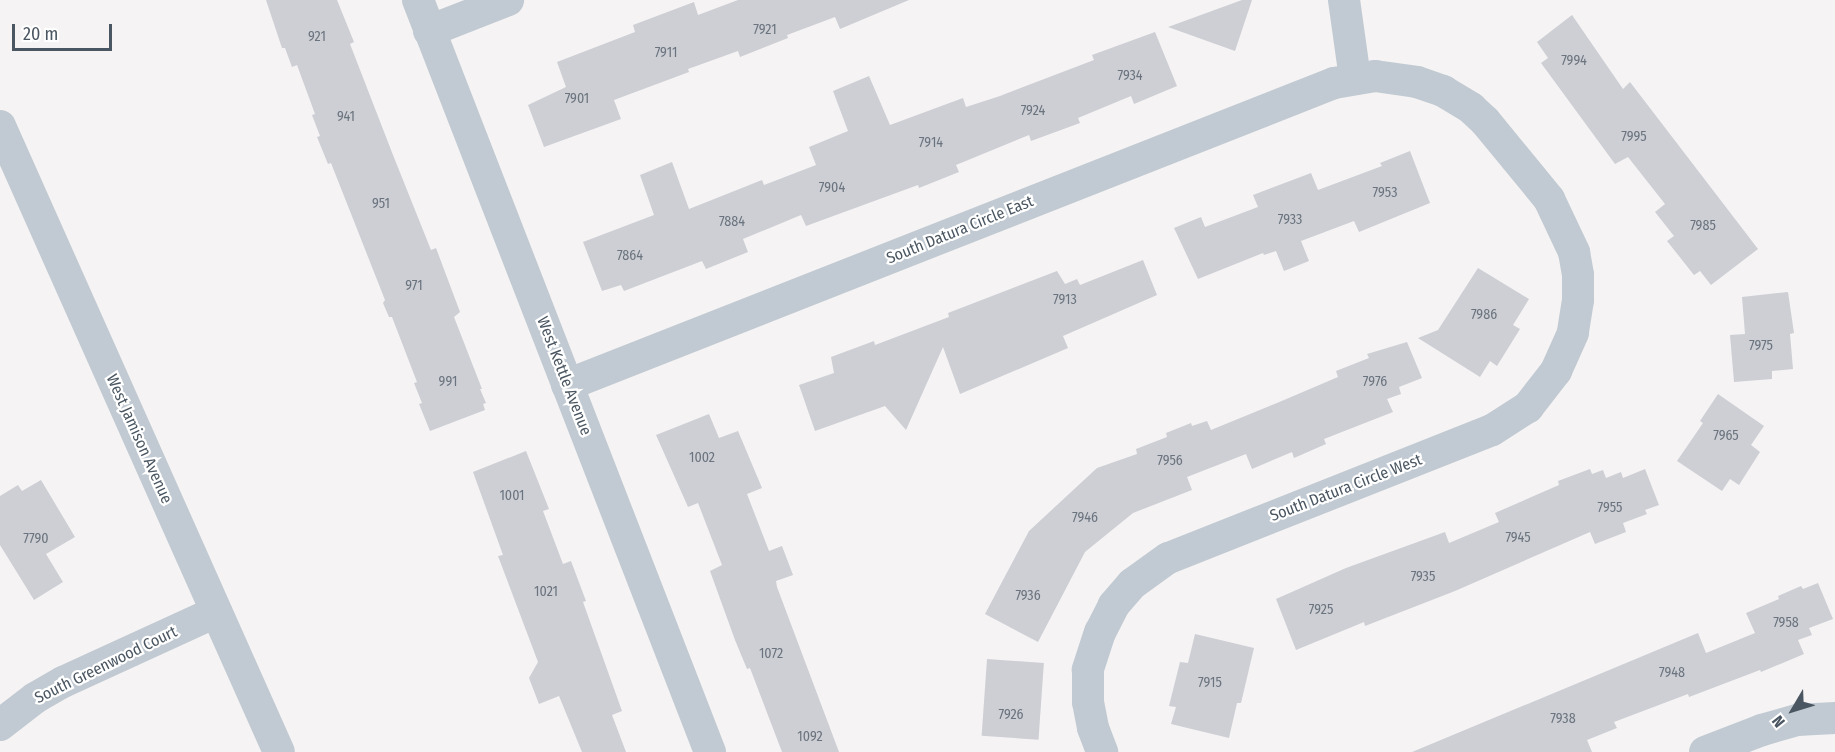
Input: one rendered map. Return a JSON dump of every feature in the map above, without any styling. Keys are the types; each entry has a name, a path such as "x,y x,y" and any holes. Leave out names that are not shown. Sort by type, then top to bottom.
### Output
{"street":[{"name":"West Kettle Avenue","path":"418,0 710,752"},
{"path":"429,30 508,0"},
{"path":"1344,0 1355,78"},
{"name":"South Datura Circle East","path":"567,385 1334,83 1355,78 1375,76 1417,82 1443,91 1471,108 1485,121 1553,208"},
{"name":"West Jamison Avenue","path":"0,126 279,752"},
{"name":"South Datura Circle West","path":"1102,752 1090,711 1088,669 1100,632 1114,605 1132,584 1168,558 1492,430 1528,407 1543,391 1556,371 1573,333 1578,300 1578,275 1574,252 1553,208"},
{"name":"South Greenwood Court","path":"0,725 35,698 63,682 216,612"},
{"path":"1705,752 1762,730 1797,720 1835,718"}],"building":[{"path":"266,0 337,0 354,42 350,44 393,155 431,250 436,248 460,312 454,317 482,389 480,389 486,403 483,404 485,410 430,431 419,404 422,403 414,383 417,382 392,317 389,317 383,303 385,300 331,163 328,164 317,137 320,136 312,115 315,114 297,65 292,67 285,48 282,48"},
{"path":"738,0 909,0 840,29 835,17 787,35 788,38 740,57 738,51 688,69 689,72 614,100 621,119 544,147 528,105 566,87 557,62 635,32 633,25 694,2 698,15"},
{"path":"1242,0 1252,0 1235,51 1168,27"},
{"path":"1572,15 1623,89 1630,82 1758,249 1711,285 1700,271 1694,275 1667,241 1674,236 1655,212 1665,204 1628,157 1615,164 1541,63 1548,58 1537,42"},
{"path":"1155,32 1177,86 1134,104 1131,96 1078,118 1080,123 1031,141 1029,135 956,165 959,172 919,188 918,185 806,226 801,215 743,239 748,252 706,269 702,261 624,291 621,285 602,291 583,242 654,215 640,175 672,162 689,209 762,180 764,185 816,165 809,147 848,131 833,91 869,76 890,125 963,98 966,107 1000,96 1094,60 1092,55"},
{"path":"1410,151 1430,203 1359,232 1354,221 1301,241 1309,261 1284,271 1276,251 1264,255 1263,253 1198,279 1174,228 1201,217 1205,227 1258,207 1253,195 1311,173 1318,190 1382,166 1380,163"},
{"path":"1143,260 1157,295 1063,336 1068,348 960,394 943,347 906,430 885,406 815,431 799,385 834,373 831,357 874,341 875,345 949,317 948,313 1057,271 1065,284 1077,279 1080,285"},
{"path":"1478,268 1529,299 1513,325 1520,329 1497,366 1490,361 1480,377 1418,338 1438,330"},
{"path":"1788,292 1794,333 1790,334 1793,369 1772,371 1772,379 1734,382 1730,335 1745,334 1742,297"},
{"path":"1407,342 1422,378 1399,387 1401,394 1387,399 1393,412 1324,439 1326,444 1294,458 1292,452 1252,469 1246,454 1187,477 1192,490 1133,513 1085,552 1038,642 985,614 1029,531 1097,468 1137,454 1136,449 1167,437 1166,433 1191,423 1192,426 1207,421 1211,430 1338,377 1336,371 1369,358 1367,354"},
{"path":"1718,394 1764,426 1751,445 1760,452 1739,485 1730,479 1722,491 1677,461 1703,423 1700,421"},
{"path":"709,414 719,438 738,431 762,488 747,494 769,551 782,546 793,575 776,581 777,587 839,752 782,752 750,668 747,669 735,640 710,571 722,565 698,503 688,507 656,435"},
{"path":"526,451 549,509 543,511 563,564 571,561 586,601 583,602 622,711 612,715 626,752 582,752 559,696 539,704 529,678 538,662 498,556 503,555 473,472"},
{"path":"1590,469 1592,474 1603,470 1606,478 1621,472 1623,478 1645,469 1659,505 1645,510 1647,514 1623,523 1626,532 1595,544 1590,532 1455,591 1365,626 1364,622 1296,650 1276,599 1346,568 1445,532 1449,543 1499,522 1495,513 1559,485 1558,481"},
{"path":"41,480 75,537 46,554 63,582 34,600 0,545 0,496 18,485 22,491"},
{"path":"1818,583 1833,619 1809,628 1812,635 1798,640 1804,654 1761,672 1760,670 1689,697 1688,694 1614,722 1617,728 1587,740 1592,752 1412,752 1698,633 1706,653 1755,633 1746,613 1779,599 1778,596 1801,586 1803,589"},
{"path":"1195,634 1254,648 1241,703 1237,703 1229,738 1171,724 1176,707 1169,706 1180,662 1188,663"},
{"path":"987,659 1044,663 1038,740 982,736"}]}
